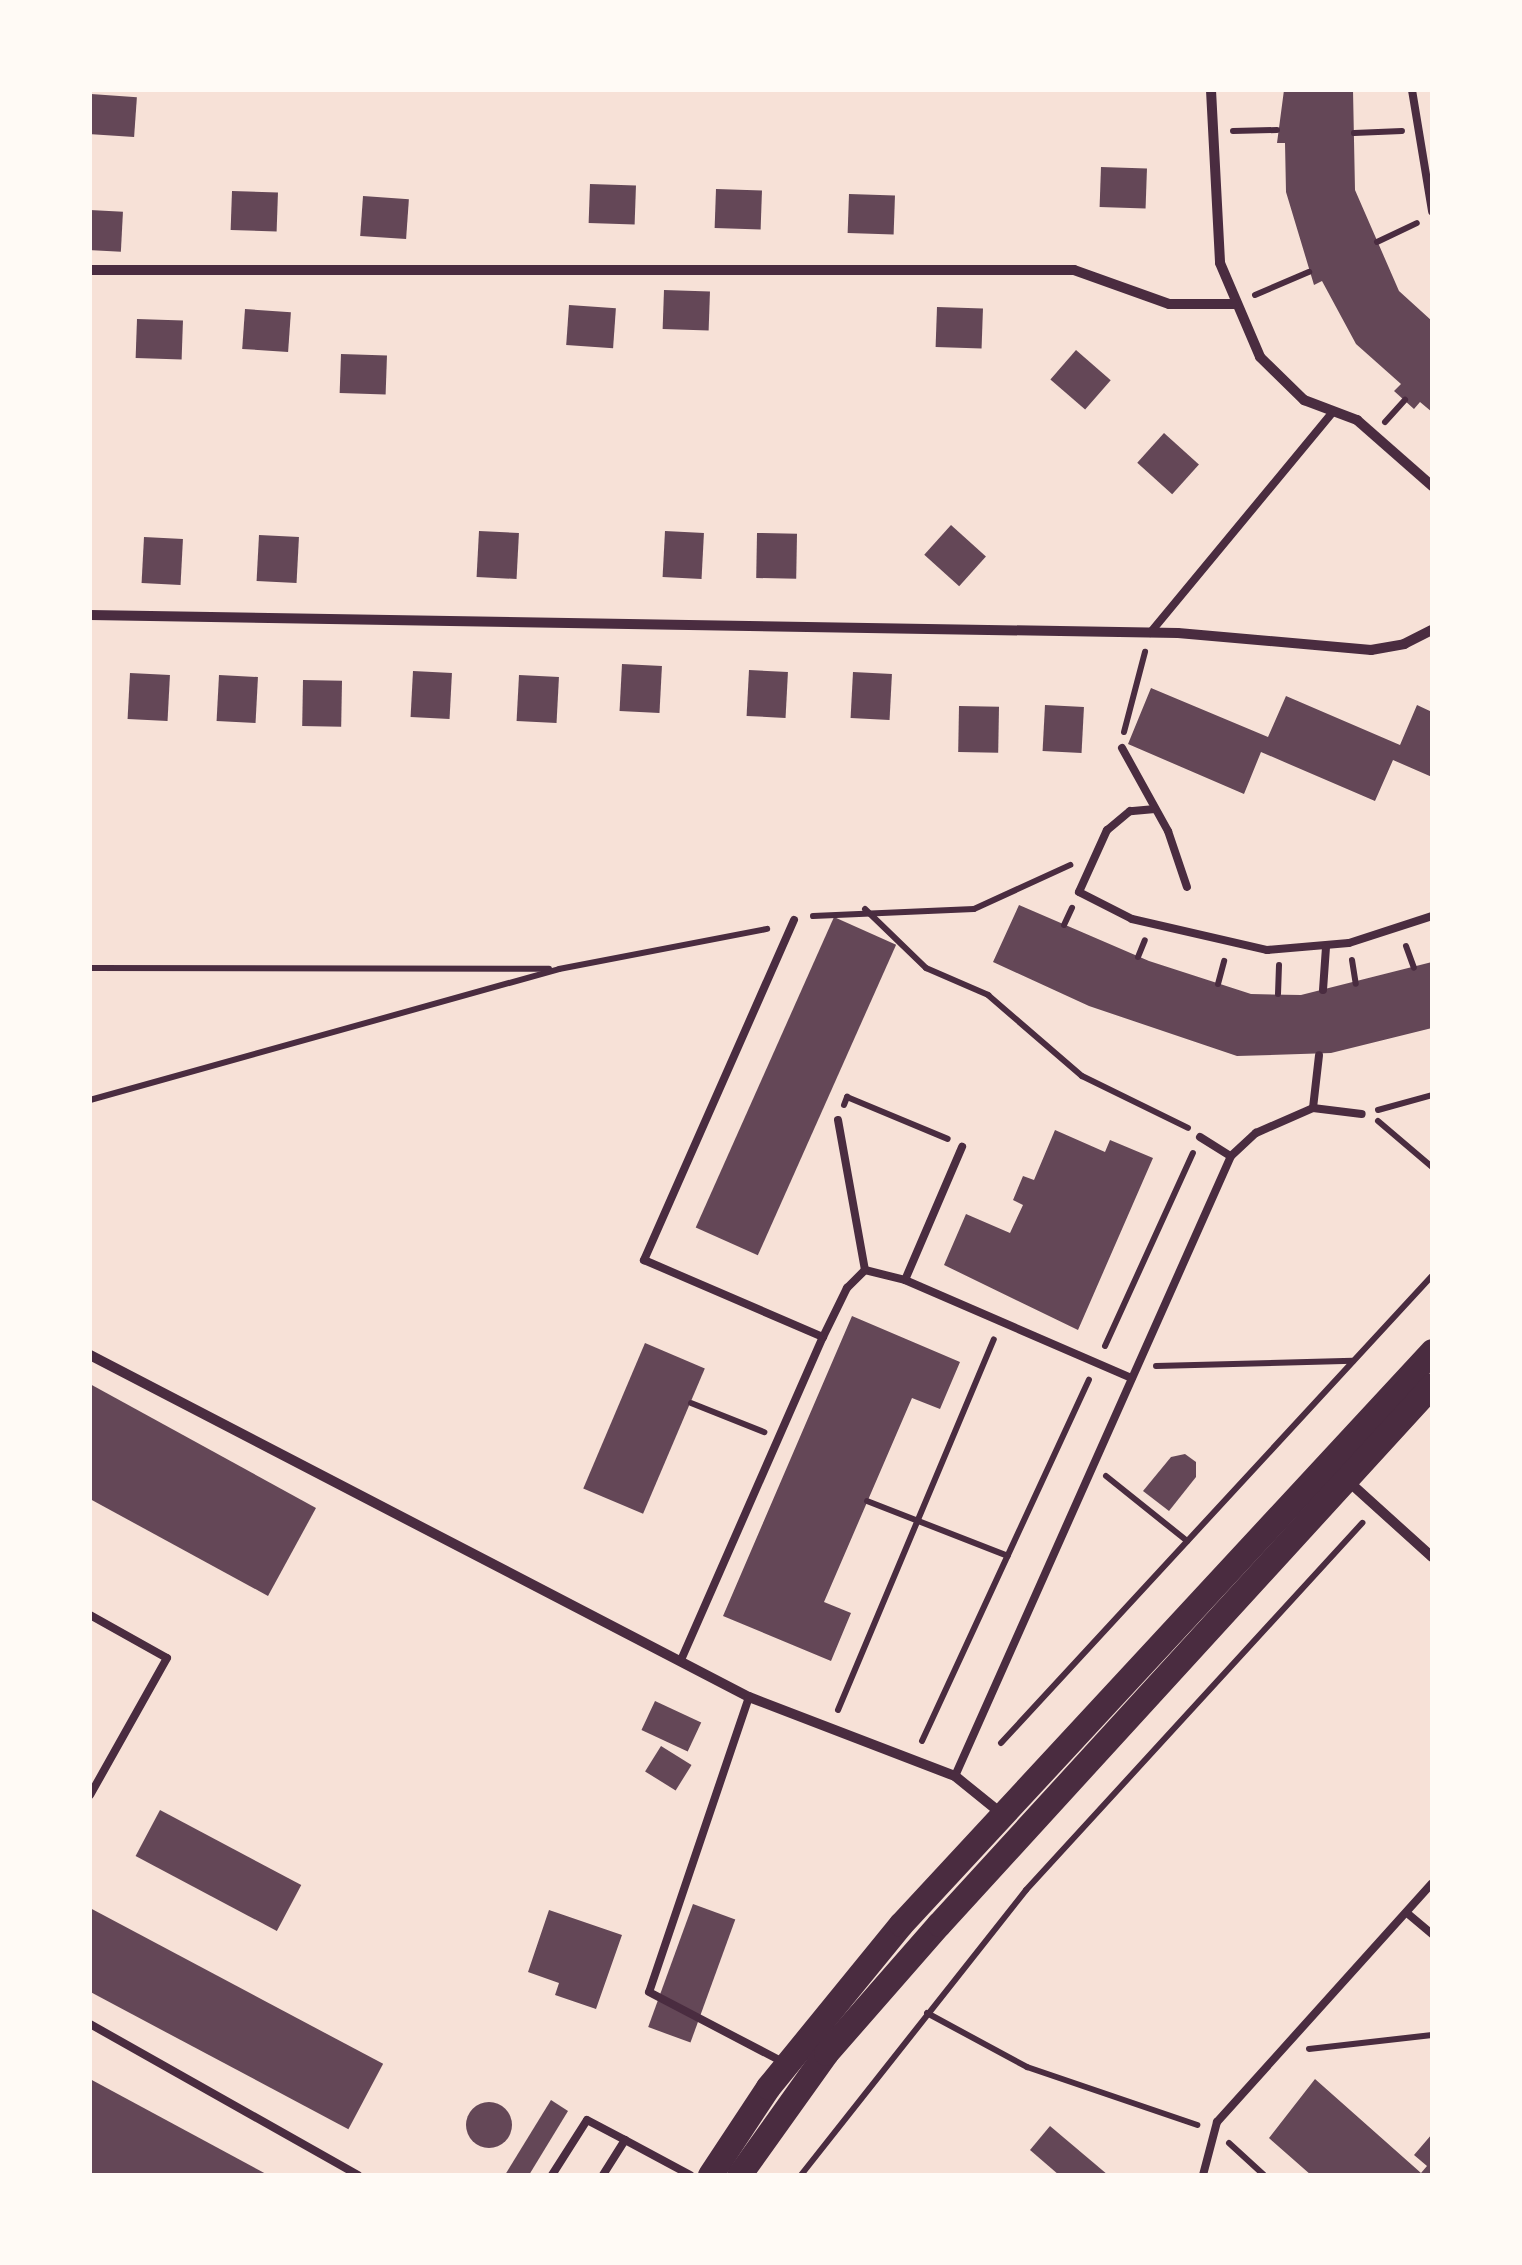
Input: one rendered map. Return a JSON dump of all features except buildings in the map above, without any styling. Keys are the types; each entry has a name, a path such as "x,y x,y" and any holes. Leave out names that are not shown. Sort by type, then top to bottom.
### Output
{"main road":[{"path":"1338,1472 1432,1351"},
{"path":"739,2175 826,2053 1013,1824 1338,1472 1432,1385"},
{"path":"710,2175 785,2064 901,1924 1013,1824"}],"street":[{"path":"1211,90 1220,263 1234,304 1260,356 1304,400 1357,420 1432,486"},
{"path":"90,270 1074,270 1169,304 1234,304"},
{"path":"90,615 1148,635 1371,650 1404,644 1432,630"},
{"path":"90,1354 749,1697 955,1776 1013,1824"},
{"path":"1338,1472 1432,1558"}],"lane":[{"path":"1412,90 1432,213"},
{"path":"1148,635 1332,413"},
{"path":"1122,748 1155,810 1187,887"},
{"path":"1155,810 1141,807 1119,818 1096,854 1079,892 1132,919 1267,950 1326,947 1432,916"},
{"path":"794,920 644,1260 823,1336"},
{"path":"1323,990 1326,947"},
{"path":"1314,1108 1319,1055"},
{"path":"955,1776 1230,1156 1256,1133 1314,1108 1362,1114"},
{"path":"838,1120 865,1270"},
{"path":"1200,1137 1230,1156"},
{"path":"904,1280 962,1147"},
{"path":"681,1660 823,1336 847,1288 865,1270"},
{"path":"865,1270 904,1280 1132,1378"},
{"path":"90,1616 167,1658 90,1794"},
{"path":"749,1697 649,1992 785,2064"},
{"path":"1204,2175 1212,2129 1432,1882"},
{"path":"1406,1913 1432,1934"},
{"path":"90,2024 358,2175"},
{"path":"552,2175 587,2120 690,2175"},
{"path":"603,2175 625,2140"}],"path":[{"path":"1213,131 1277,130"},
{"path":"1354,133 1418,130"},
{"path":"1377,242 1432,213"},
{"path":"1234,304 1309,272"},
{"path":"794,920 865,909 974,909 1096,854"},
{"path":"865,909 926,968 988,995 1082,1076 1200,1137 920,1746"},
{"path":"90,1100 559,969 771,929"},
{"path":"90,968 559,969"},
{"path":"1362,1114 1432,1096"},
{"path":"838,1120 847,1098 962,1147"},
{"path":"1374,1111 1381,1128 1432,1167"},
{"path":"1001,1743 1432,1276"},
{"path":"830,1730 1001,1323"},
{"path":"1138,1366 1354,1361"},
{"path":"690,1404 778,1438"},
{"path":"1094,1466 1187,1541"},
{"path":"867,1502 1008,1556"},
{"path":"801,2175 927,2013 1085,1822 1362,1523"},
{"path":"927,2013 1026,2066 1212,2129 1264,2175"},
{"path":"1278,2053 1432,2035"}]}
